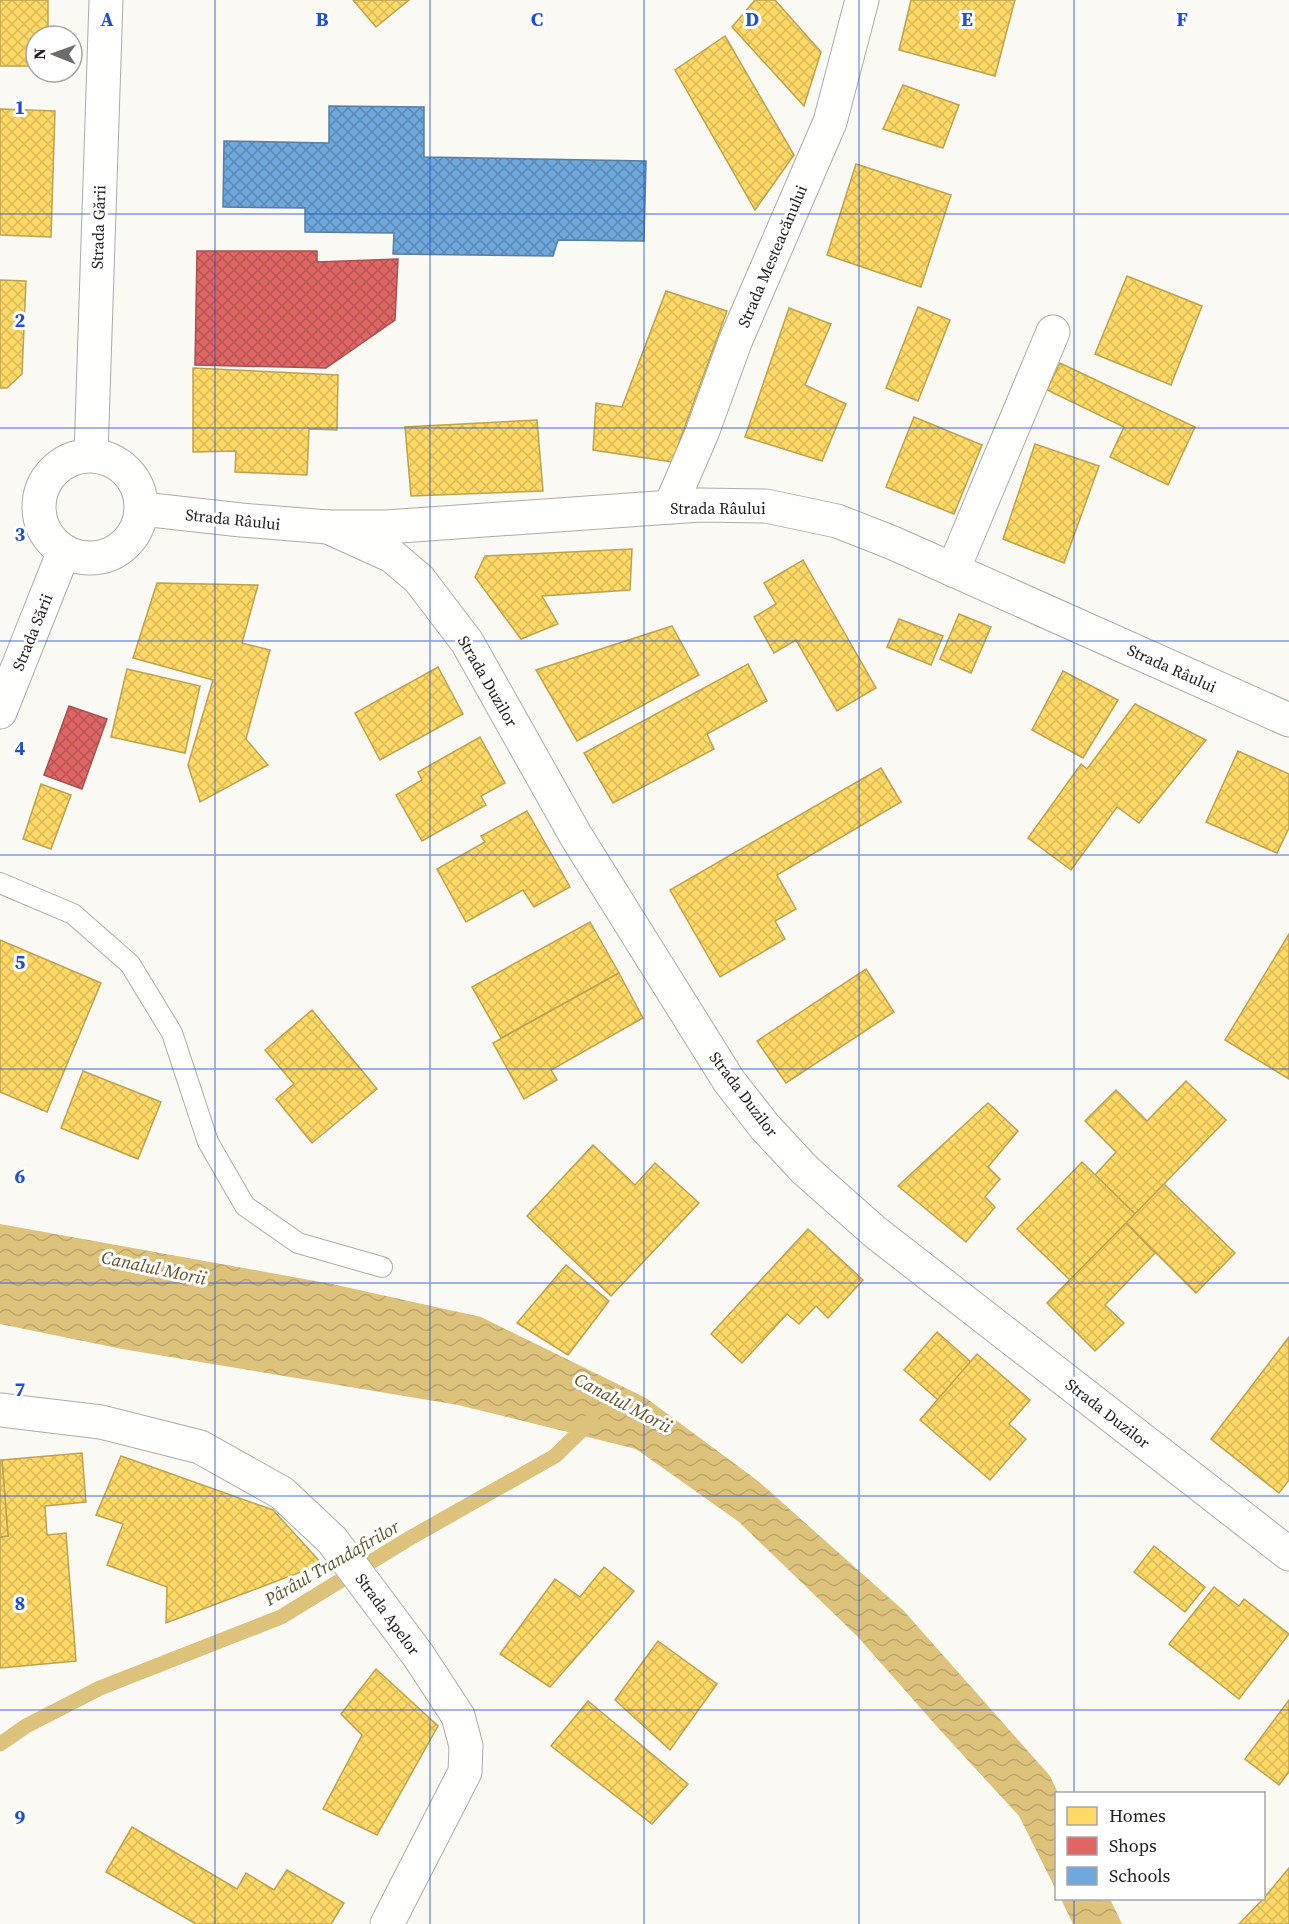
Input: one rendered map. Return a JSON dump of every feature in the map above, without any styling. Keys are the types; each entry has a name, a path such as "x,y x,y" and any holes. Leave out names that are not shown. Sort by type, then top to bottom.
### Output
{"street":[{"name":"Strada Gării","path":"91,455 106,0"},
{"name":"Strada Mesteacănului","path":"670,507 702,433 735,342 830,122 862,0"},
{"path":"953,570 1053,332"},
{"path":"91,455 112,459 127,470 140,491 142,509 138,527 128,542 113,553 96,558 80,558 52,543 42,528 39,498 45,481 57,467 73,458 91,455"},
{"name":"Strada Râului","path":"142,509 328,527 386,527 670,507 766,506 837,521 893,543 1289,720"},
{"name":"Strada Duzilor","path":"328,527 392,556 419,579 467,642 576,836 729,1081 765,1127 805,1170 875,1232 1289,1554"},
{"name":"Strada Sării","path":"0,712 64,551"},
{"name":"Strada Apelor","path":"0,1410 101,1422 200,1447 282,1492 332,1540 418,1655 458,1716 466,1746 465,1772 387,1924"}],"lane":[{"path":"0,884 73,914 130,964 172,1034 208,1142 245,1206 298,1243 382,1267"}],"water":[{"name":"Canalul Morii","path":"0,1224 332,1284 481,1317 646,1398 758,1481 903,1610 1050,1776 1058,1792 1055,1792 1055,1888 1019,1816 857,1636 739,1522 636,1449 458,1405 122,1349 0,1324"},
{"path":"1061,1900 1110,1900 1122,1924 1073,1924"}],"building: Homes":[{"path":"0,0 48,0 48,24 24,24 24,66 0,66"},
{"path":"353,0 409,0 376,27"},
{"path":"755,0 775,0 821,52 804,106 732,27"},
{"path":"911,0 1015,0 995,76 899,50"},
{"path":"725,36 794,155 755,210 675,70"},
{"path":"903,85 959,105 943,148 883,129"},
{"path":"0,109 55,111 51,237 0,235"},
{"path":"856,164 951,195 921,287 827,255"},
{"path":"1127,276 1202,306 1171,385 1095,354"},
{"path":"0,280 26,281 22,374 7,388 0,388"},
{"path":"666,291 727,311 672,462 593,450 596,403 622,407"},
{"path":"918,307 950,320 918,401 886,388"},
{"path":"789,308 831,324 805,385 846,404 822,461 745,437"},
{"path":"1060,363 1195,427 1168,485 1110,457 1124,427 1047,390"},
{"path":"193,368 338,375 337,430 309,429 307,475 235,472 236,451 193,452"},
{"path":"914,417 982,445 954,514 886,487"},
{"path":"537,420 543,491 411,496 405,427"},
{"path":"1035,444 1099,466 1064,563 1003,539"},
{"path":"632,549 630,590 542,596 558,624 521,639 475,577 485,556"},
{"path":"803,560 876,688 837,711 796,640 774,653 754,617 776,604 764,583"},
{"path":"157,583 258,585 242,643 270,650 246,739 268,765 200,802 188,765 213,680 133,658"},
{"path":"959,614 991,627 971,673 940,659"},
{"path":"899,619 943,636 931,665 887,647"},
{"path":"672,626 699,675 577,741 536,670"},
{"path":"748,664 767,701 707,734 714,749 613,803 584,753"},
{"path":"438,667 463,714 380,760 355,713"},
{"path":"127,669 200,686 185,753 111,737"},
{"path":"1063,671 1118,700 1083,758 1032,730"},
{"path":"1135,704 1206,740 1139,823 1117,807 1071,870 1028,838 1081,764 1087,769"},
{"path":"480,737 505,783 481,796 486,805 422,841 396,795 422,780 418,772"},
{"path":"1238,751 1289,774 1289,828 1277,853 1206,822"},
{"path":"881,768 901,802 777,875 796,909 775,921 785,939 720,977 670,890"},
{"path":"41,784 71,795 51,849 23,839"},
{"path":"527,811 570,887 534,907 523,890 466,922 437,869 485,842 481,836"},
{"path":"590,922 619,973 501,1038 472,987"},
{"path":"1289,934 1289,1079 1225,1040"},
{"path":"0,940 101,983 47,1112 0,1092"},
{"path":"866,969 894,1012 786,1083 757,1041"},
{"path":"619,973 643,1018 551,1070 557,1080 524,1099 493,1043"},
{"path":"312,1010 377,1089 312,1143 276,1099 294,1084 265,1050"},
{"path":"83,1071 161,1102 138,1159 61,1128"},
{"path":"1186,1081 1226,1120 1135,1214 1095,1175 1116,1152 1085,1121 1116,1090 1147,1121"},
{"path":"988,1103 1018,1131 988,1167 1000,1179 985,1197 995,1207 966,1242 898,1186"},
{"path":"593,1145 635,1185 655,1163 699,1203 611,1296 527,1216"},
{"path":"1082,1162 1135,1214 1070,1280 1017,1229"},
{"path":"1164,1184 1235,1253 1196,1293 1126,1223"},
{"path":"1126,1223 1155,1253 1105,1305 1124,1323 1095,1351 1047,1303"},
{"path":"808,1229 863,1280 828,1318 816,1306 799,1324 787,1314 742,1363 711,1334"},
{"path":"566,1265 609,1301 568,1355 517,1323"},
{"path":"937,1332 971,1362 938,1400 904,1370"},
{"path":"1289,1337 1289,1480 1279,1493 1211,1439"},
{"path":"977,1354 1030,1400 1009,1424 1026,1439 990,1480 920,1420"},
{"path":"82,1453 86,1502 45,1506 47,1535 66,1533 76,1661 0,1668 0,1537 8,1536 2,1460"},
{"path":"121,1456 273,1510 322,1564 166,1623 167,1587 107,1565 123,1524 96,1515"},
{"path":"0,1460 2,1460 8,1536 0,1537"},
{"path":"1154,1546 1205,1587 1185,1612 1134,1572"},
{"path":"604,1567 634,1591 550,1687 500,1654 555,1579 580,1597"},
{"path":"1214,1587 1239,1606 1244,1599 1289,1634 1239,1699 1169,1644"},
{"path":"658,1641 717,1684 670,1750 615,1700"},
{"path":"376,1669 438,1726 377,1835 323,1809 362,1735 341,1714"},
{"path":"1289,1700 1289,1772 1279,1785 1245,1759"},
{"path":"588,1701 688,1784 652,1824 551,1746"},
{"path":"132,1827 237,1889 246,1873 274,1890 287,1870 344,1903 331,1924 196,1924 106,1872"},
{"path":"1289,1868 1289,1924 1239,1924 1262,1900 1265,1900 1265,1897"}],"building: Shops":[{"path":"197,251 317,251 317,262 398,259 395,320 326,368 195,365"},
{"path":"69,706 107,719 82,789 44,775"}],"building: Schools":[{"path":"329,106 424,107 424,157 646,161 644,241 558,240 553,256 393,254 394,233 305,232 305,208 223,207 224,141 329,143"}],"waterway":[{"name":"Pârâul Trandafirilor","path":"0,1744 26,1726 100,1688 281,1617 410,1538 555,1456 591,1421"}]}
